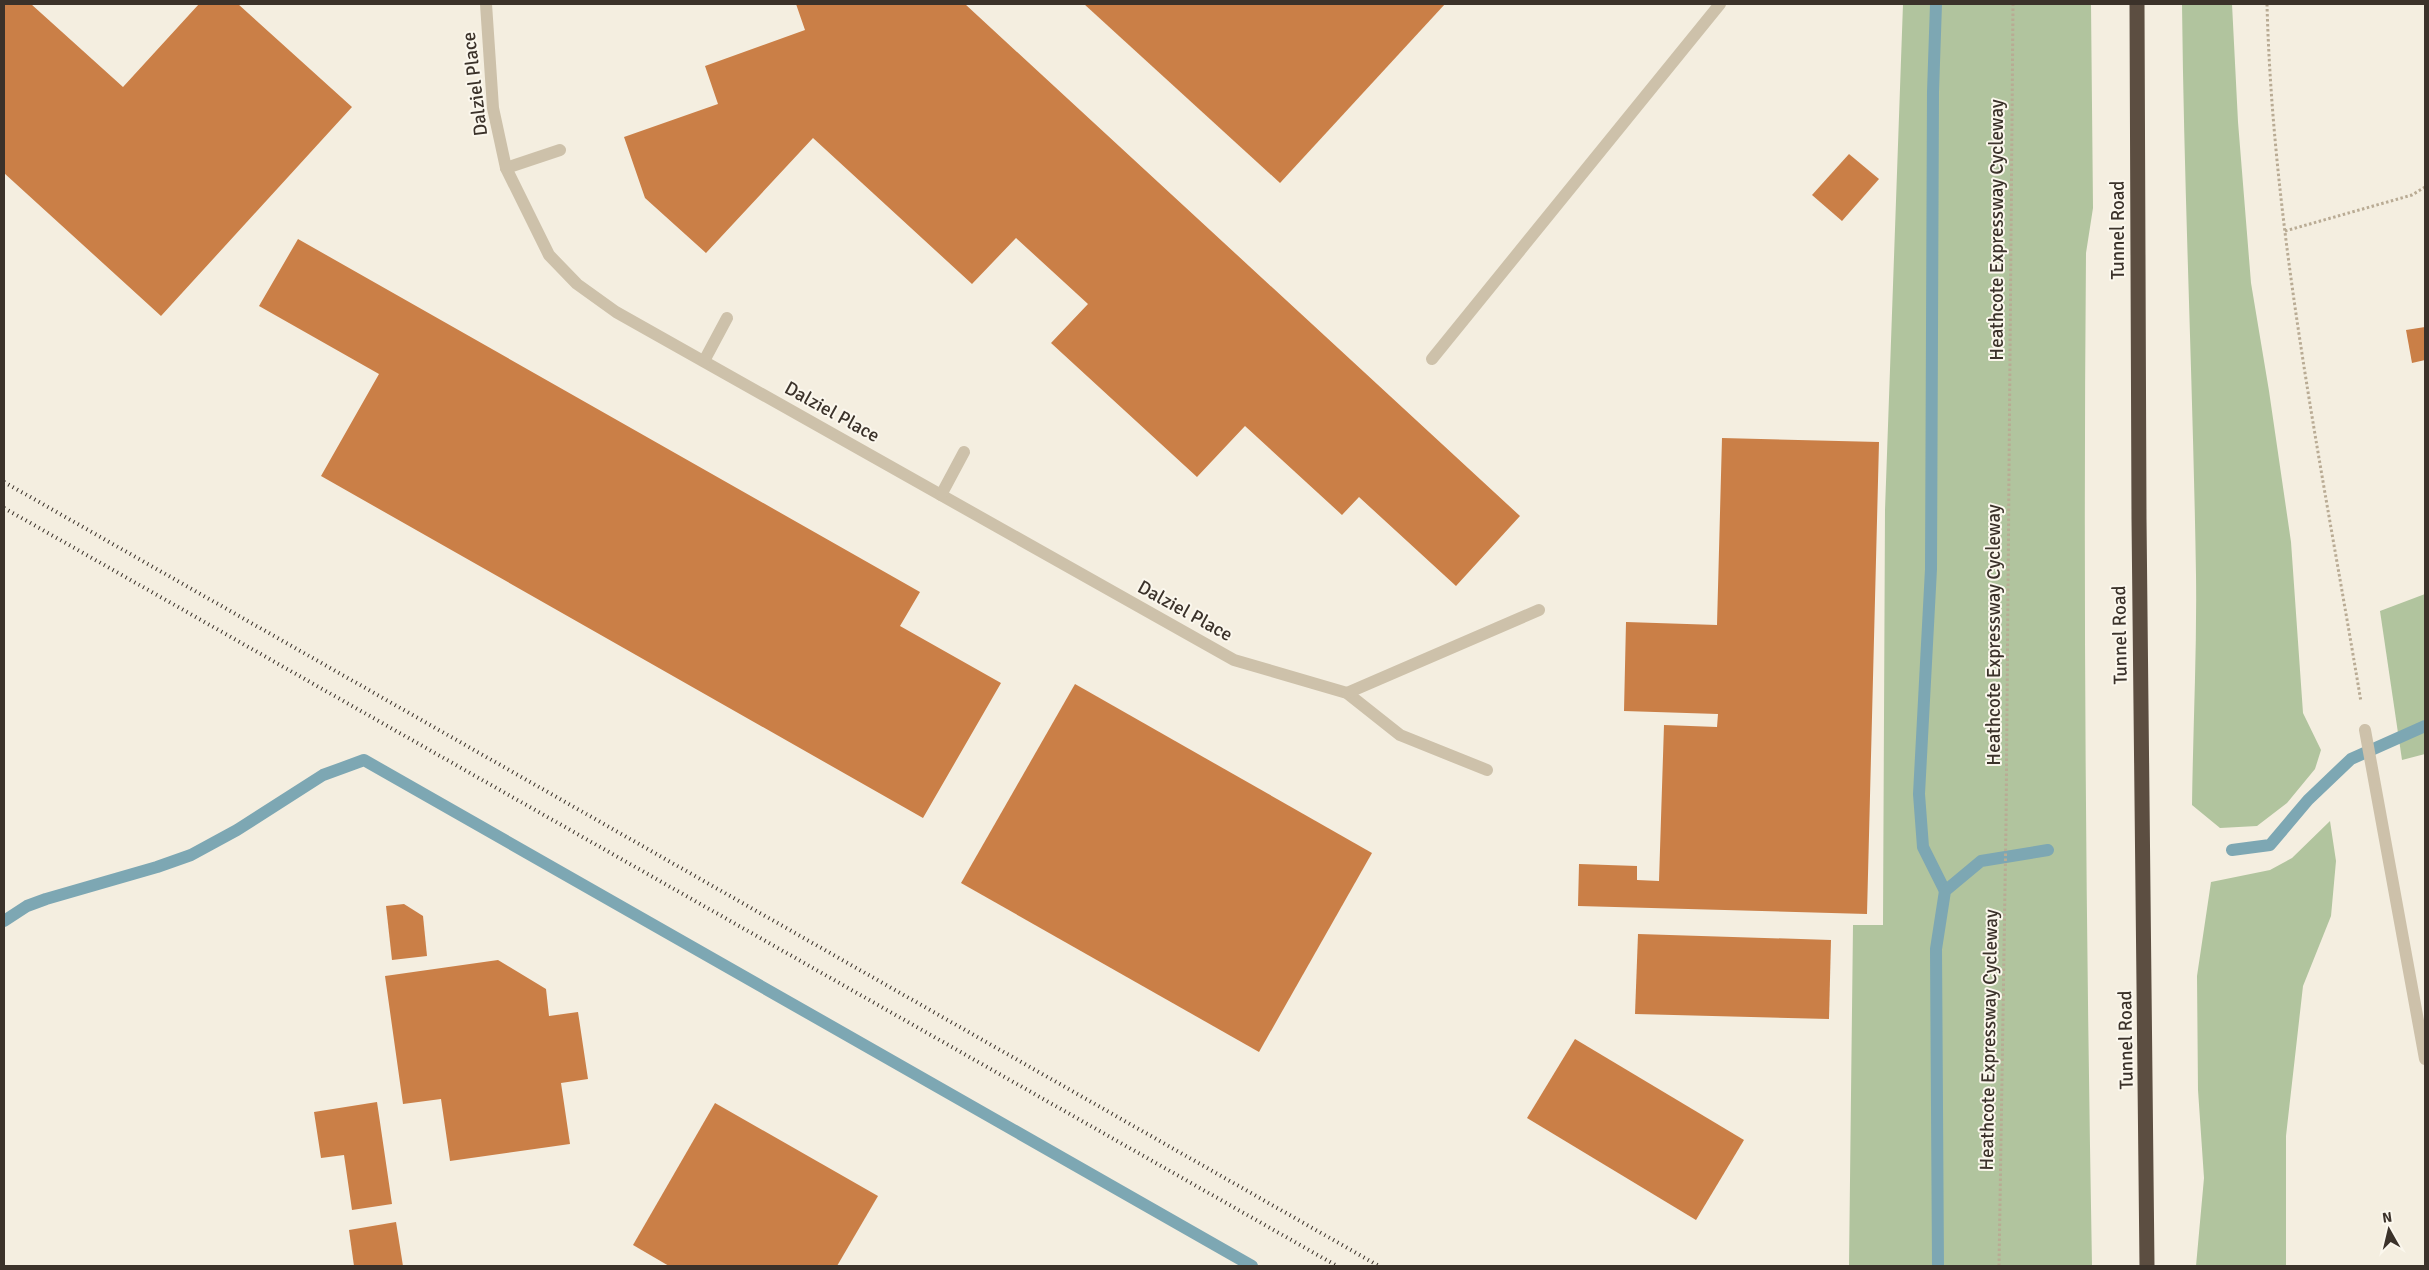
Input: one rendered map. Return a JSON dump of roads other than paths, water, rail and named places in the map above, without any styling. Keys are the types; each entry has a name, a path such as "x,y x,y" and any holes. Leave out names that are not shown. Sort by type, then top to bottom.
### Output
{"highway":[{"name":"Tunnel Road","path":"2137,4 2139,519 2147,1266"}],"street":[{"name":"Dalziel Place","path":"486,4 494,108 506,168 529,218 549,255 577,284 616,312 1234,660 1347,693"},
{"path":"1432,359 1720,4"},
{"path":"506,168 560,150"},
{"path":"704,361 727,318"},
{"path":"941,495 964,452"},
{"path":"1487,770 1400,736 1347,693 1539,610"},
{"path":"2365,730 2425,1059"}],"waterway":[{"path":"1936,4 1933,92 1931,569 1919,794 1923,847 1945,891"},
{"path":"2232,850 2270,845 2308,800 2351,759 2425,726"},
{"path":"4,921 27,906 46,899 157,867 191,855 237,830 323,775 364,760 1252,1266"},
{"path":"1938,1266 1936,949 1945,891 1981,861 2048,850"}],"railway":[{"path":"4,482 1379,1266"},
{"path":"4,508 1337,1266"}]}
